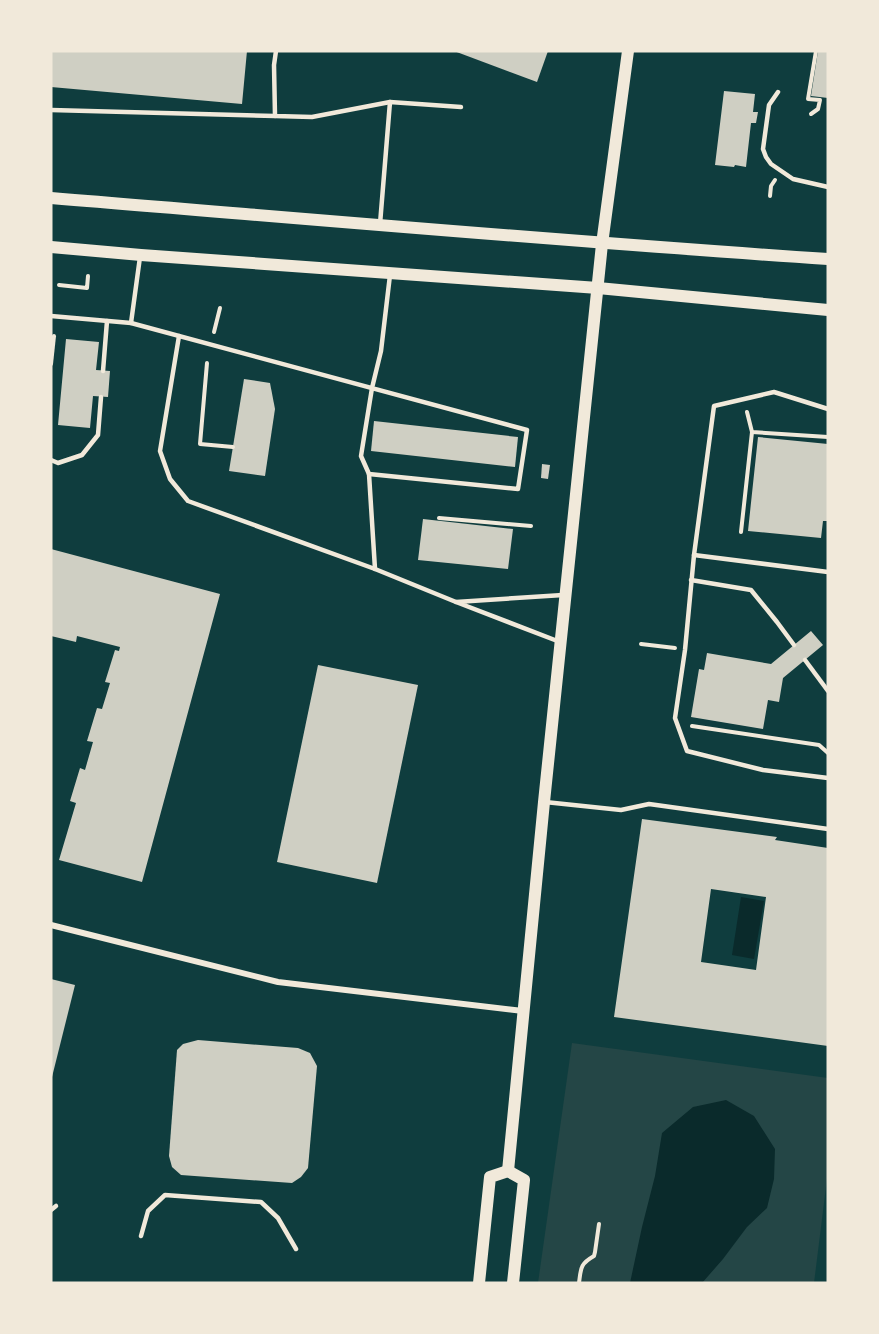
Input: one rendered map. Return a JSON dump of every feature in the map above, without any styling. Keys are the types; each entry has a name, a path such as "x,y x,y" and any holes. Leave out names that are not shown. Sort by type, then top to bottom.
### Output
{"main road":[{"path":"508,1171 602,244 628,51"},
{"path":"51,198 602,244 828,259"},
{"path":"51,247 598,288 828,310"},
{"path":"479,1283 490,1177 508,1171 524,1180 513,1283"}],"street":[{"path":"51,925 278,982 524,1011"}],"lane":[{"path":"275,116 276,51"},
{"path":"778,92 769,105 763,148 766,157 771,164 793,179 828,187"},
{"path":"380,224 390,102"},
{"path":"51,110 312,117 390,102 461,107"},
{"path":"131,323 141,255"},
{"path":"375,569 369,474 361,456 372,388 381,351 390,273"},
{"path":"51,316 131,323 527,430 518,489 369,474"},
{"path":"103,371 107,321"},
{"path":"179,336 160,452 170,479 188,501 375,569 561,642"},
{"path":"828,409 774,392 714,406 675,718 687,751 763,771 828,778"},
{"path":"51,460 58,463 82,455 98,435 101,397"},
{"path":"694,555 828,572"},
{"path":"691,580 751,590 794,645"},
{"path":"456,602 566,595"},
{"path":"805,660 828,692"},
{"path":"544,802 621,810 649,804 828,829"},
{"path":"141,1236 148,1211 165,1195 261,1202 278,1218 296,1249"}],"path":[{"path":"811,114 818,109 820,100 808,99 816,51"},
{"path":"770,196 771,186 775,180"},
{"path":"59,285 87,288 88,276"},
{"path":"214,336 220,309"},
{"path":"51,364 54,336"},
{"path":"207,363 200,444 233,447"},
{"path":"741,532 752,432 747,412"},
{"path":"752,432 828,437"},
{"path":"439,518 531,526"},
{"path":"641,644 675,649"},
{"path":"688,718 692,726 819,745 828,753"},
{"path":"579,1283 584,1262 594,1256 599,1224"}],"shaded area":[{"path":"741,897 764,901 754,959 732,955"},
{"path":"572,1043 828,1078 828,1171 814,1283 538,1283"},
{"path":"726,1100 754,1116 775,1149 774,1179 767,1208 747,1227 702,1283 630,1283 655,1176 662,1133 693,1107"}],"building":[{"path":"52,51 247,51 242,104 51,87"},
{"path":"454,51 548,51 537,82"},
{"path":"818,51 828,51 828,98 811,96"},
{"path":"724,91 755,94 753,112 758,112 756,123 751,123 746,167 715,165"},
{"path":"66,339 99,342 96,370 110,371 108,397 93,396 90,428 58,425"},
{"path":"244,379 270,383 275,409 265,476 229,471"},
{"path":"374,421 518,437 515,467 371,451"},
{"path":"758,437 828,444 828,521 823,521 821,538 748,531"},
{"path":"542,464 550,465 548,479 541,478"},
{"path":"423,519 513,529 508,569 418,560"},
{"path":"51,549 220,594 142,882 59,860 76,803 70,801 80,768 85,770 93,742 87,741 97,708 102,709 110,683 105,682 115,650 119,651 120,647 77,636 76,642 51,636"},
{"path":"811,631 823,645 783,678 779,702 768,700 763,729 691,717 699,669 704,670 707,653 771,664"},
{"path":"318,665 418,685 377,883 277,862"},
{"path":"642,819 777,837 775,840 828,848 828,1046 614,1017","holes":["711,889 766,897 756,970 701,962"]},
{"path":"51,979 75,985 52,1077 51,1077"},
{"path":"198,1040 298,1048 310,1053 317,1066 308,1168 301,1177 292,1183 181,1175 172,1167 169,1156 177,1050 183,1044"}]}
